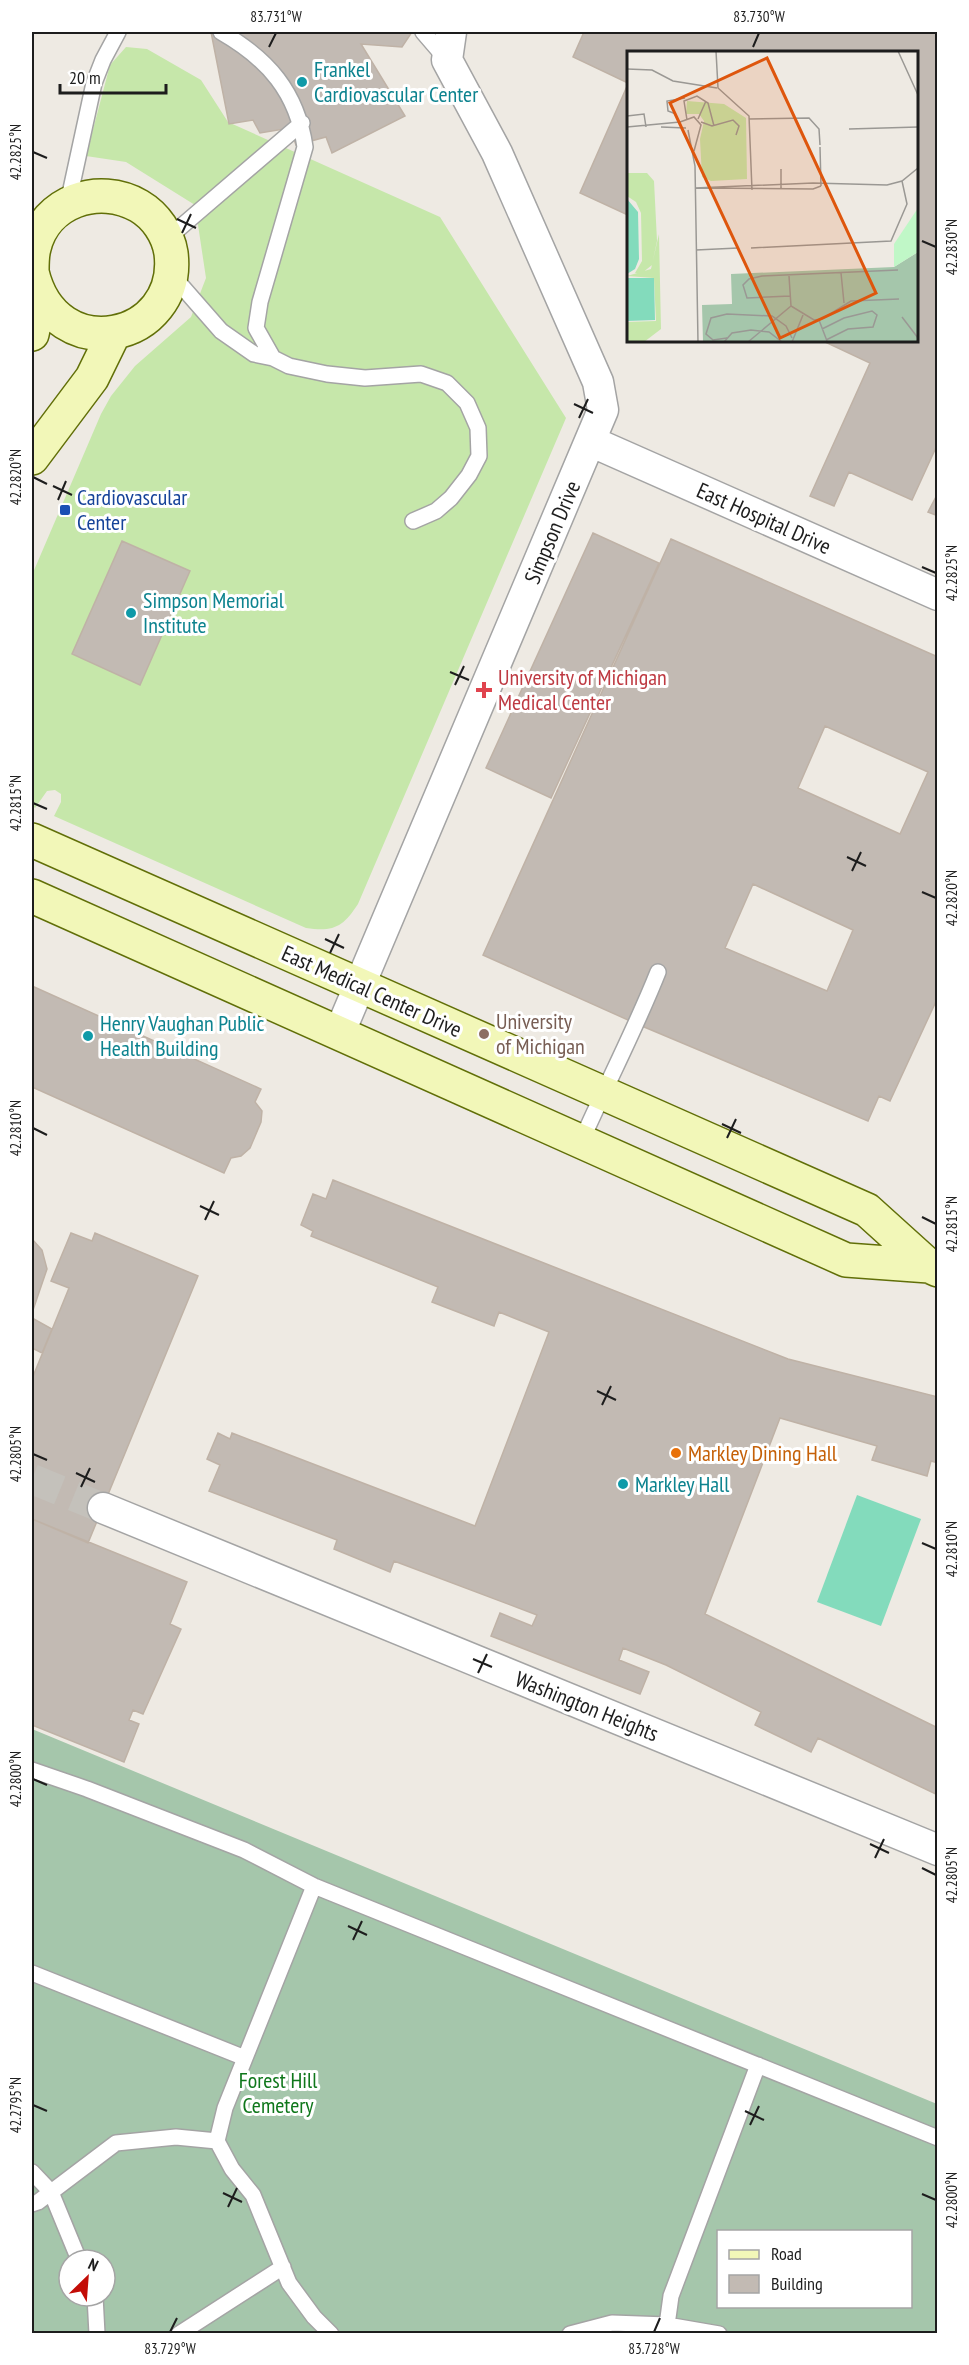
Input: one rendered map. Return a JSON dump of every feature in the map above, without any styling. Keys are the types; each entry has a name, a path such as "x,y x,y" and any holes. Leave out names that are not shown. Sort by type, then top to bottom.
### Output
{"street":[{"path":"447,60 451,32"},
{"name":"Simpson Drive","path":"339,1034 603,410 598,382 497,153 447,60"},
{"path":"32,334 34,247 54,204 99,194 123,198 141,207 169,237 171,274 164,297 156,309 138,325 114,333 91,334 67,326 49,311 34,279"},
{"path":"32,458 92,378 114,333"},
{"name":"East Hospital Drive","path":"590,441 938,595"},
{"name":"East Medical Center Drive","path":"32,840 867,1210 935,1261"},
{"name":"East Medical Center Drive","path":"32,896 846,1260 935,1261"},
{"name":"Washington Heights","path":"103,1508 938,1850"}],"lane":[{"path":"54,204 94,83 118,32"},
{"path":"221,32 243,44 265,63 286,89 302,123 305,147 260,302 256,327 273,358"},
{"path":"423,32 447,60"},
{"path":"169,237 302,123"},
{"path":"171,274 221,331 254,354 273,358 289,366 327,374 365,378 421,374 447,383 466,403 478,429 478,456 469,475 451,498 436,511 413,521"},
{"path":"581,1142 602,1093 637,1024 658,972"},
{"path":"32,1770 87,1788 244,1850 314,1887 938,2138"},
{"path":"314,1887 225,2108 217,2141 232,2169 254,2195 289,2283 314,2317 331,2334"},
{"path":"32,1973 245,2058"},
{"path":"668,2325 671,2296 758,2065"},
{"path":"32,2204 116,2143 176,2137 217,2141"},
{"path":"32,2172 51,2192 74,2248"},
{"path":"179,2334 283,2267"},
{"path":"96,2308 97,2334"},
{"path":"570,2334 612,2323 668,2325 719,2334"}],"green space":[{"path":"126,47 147,49 201,80 228,122 440,217 566,418 358,904 342,923 331,928 306,928 54,816 61,802 61,794 55,790 47,791 35,808 32,805 32,575 101,414 111,396 135,366 191,317 206,278 195,205 126,162 86,156 110,65"},
{"path":"857,1495 921,1519 881,1626 817,1602"},
{"name":"Forest Hill Cemetery","path":"32,1729 937,2104 937,2333 32,2333"}],"building":[{"name":"Frankel Cardiovascular Center","path":"211,32 412,32 402,47 361,44 405,116 332,153 326,137 296,145 290,128 260,133 253,120 229,124"},
{"path":"584,32 938,32 938,443 912,500 849,472 834,506 810,496 870,363 825,342 918,342 918,51 627,51 627,83 573,57"},
{"path":"627,86 627,215 580,193"},
{"path":"938,493 938,516 928,512"},
{"path":"593,533 659,563 551,798 486,768"},
{"path":"671,539 938,657 938,997 890,1101 879,1096 868,1121 637,1024 483,955","holes":["825,726 928,772 900,834 798,788","753,884 853,930 827,991 725,948"]},
{"name":"Simpson Memorial Institute","path":"122,541 190,571 140,685 72,654"},
{"name":"Henry Vaughan Public Health Building","path":"32,986 261,1089 255,1102 262,1111 261,1122 250,1148 241,1156 231,1158 224,1173 32,1087"},
{"name":"Markley Hall","path":"333,1180 788,1359 938,1397 938,1463 931,1461 927,1476 872,1460 877,1446 780,1418 705,1614 938,1728 938,1795 818,1738 811,1752 755,1725 761,1712 666,1665 623,1648 619,1660 649,1672 640,1694 491,1636 500,1613 532,1626 537,1615 394,1561 390,1572 334,1549 337,1540 209,1491 220,1465 207,1459 218,1433 230,1439 232,1433 475,1526 549,1332 499,1312 494,1326 432,1302 438,1287 311,1236 313,1231 301,1225 313,1194 326,1199"},
{"path":"71,1233 92,1241 95,1233 198,1276 88,1543 32,1519 32,1379 69,1288 51,1281"},
{"path":"32,1239 42,1250 47,1269 32,1313"},
{"path":"32,1318 52,1329 42,1353 32,1348"},
{"path":"32,1519 187,1582 170,1624 181,1629 143,1714 133,1710 129,1720 139,1724 124,1762 32,1725"}],"tunnel":[{"path":"32,1479 103,1508"}],"place":[{"name":"Frankel Cardiovascular Center","path":"302,82"},
{"name":"Cardiovascular Center","path":"65,510"},
{"name":"Simpson Memorial Institute","path":"131,613"},
{"name":"University of Michigan Medical Center","path":"484,690"},
{"name":"University of Michigan","path":"484,1034"},
{"name":"Henry Vaughan Public Health Building","path":"88,1036"},
{"name":"Markley Dining Hall","path":"676,1453"},
{"name":"Markley Hall","path":"623,1484"}]}
